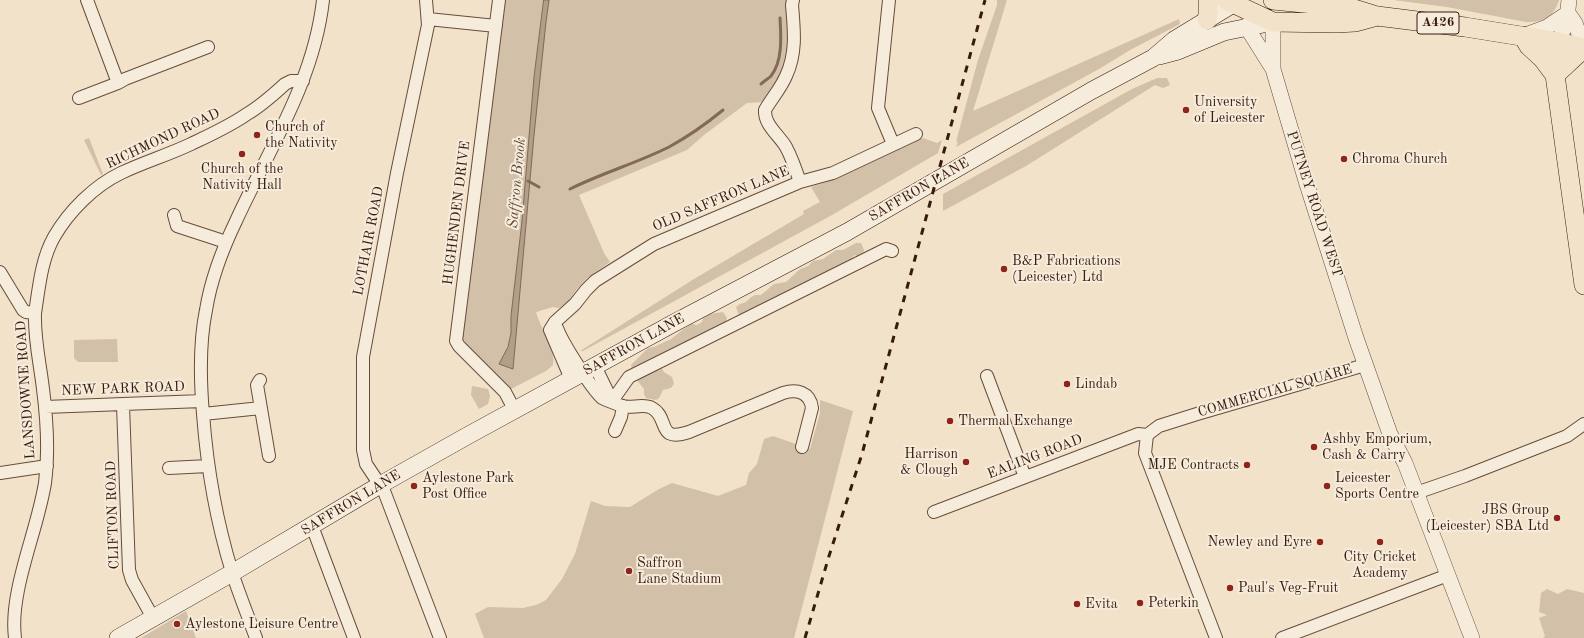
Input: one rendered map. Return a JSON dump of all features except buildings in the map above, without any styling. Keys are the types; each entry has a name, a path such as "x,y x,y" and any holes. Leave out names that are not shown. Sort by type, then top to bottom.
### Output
{"main road":[{"path":"1207,20 1208,0"},
{"path":"1230,2 1264,0"},
{"name":"A426","path":"1273,0 1354,9 1377,16 1465,27 1584,47"},
{"path":"1230,2 1246,26"},
{"name":"SAFFRON LANE","path":"1153,58 1174,40 1207,20 1230,2"},
{"name":"A426","path":"1230,2 1273,22 1348,23 1377,16"},
{"name":"SAFFRON LANE","path":"118,638 232,573 380,485 583,372 847,232 1091,91 1153,58 1178,51 1224,32 1246,26 1273,22"},
{"path":"1523,36 1529,46 1543,59 1555,75"},
{"path":"1537,53 1558,42"},
{"path":"1558,42 1555,75 1584,285"},
{"path":"1555,75 1584,47"}],"street":[{"path":"87,0 118,84"},
{"path":"256,638 232,573 215,507 208,466 203,414 202,342 206,310 226,242 257,176 283,128 303,81 318,30 323,0"},
{"name":"LOTHAIR ROAD","path":"426,0 428,25 397,173 363,358 363,458 384,491 440,638"},
{"name":"HUGHENDEN DRIVE","path":"499,0 456,341 459,346 504,392 514,410"},
{"path":"793,0 794,43 792,60 786,75 765,110 764,115 767,122 785,145 792,159 800,182"},
{"path":"889,0 878,108 893,144"},
{"path":"1523,36 1547,27 1569,6"},
{"path":"1558,42 1563,33 1569,6"},
{"path":"1569,6 1584,47"},
{"path":"428,19 496,26"},
{"name":"PUTNEY ROAD WEST","path":"1273,22 1273,69"},
{"name":"PUTNEY ROAD WEST","path":"1246,26 1273,69 1306,181 1365,365"},
{"path":"79,98 118,84 125,79 208,47"},
{"name":"RICHMOND ROAD","path":"35,313 41,275 46,255 52,241 71,213 92,192 121,173 190,144 231,124 248,114 285,84 291,81 303,81"},
{"name":"OLD SAFFRON LANE","path":"618,404 583,372 558,332 555,322 575,304 586,290 597,280 654,244 800,182 833,172 916,134"},
{"path":"174,215 177,226 226,242"},
{"path":"615,431 621,417 618,404 629,377 886,249 892,251"},
{"name":"LANSDOWNE ROAD","path":"0,272 23,310 26,312 35,313 35,343 45,407 48,438 42,500 22,572 14,617 15,638"},
{"name":"COMMERCIAL SQUARE","path":"1147,435 1159,426 1365,365 1390,434 1405,463 1472,638"},
{"path":"987,376 1025,477"},
{"path":"260,380 257,385 269,456"},
{"path":"618,404 651,407 657,412 665,429 670,434 679,436 783,393 796,391 809,397 812,408 802,446"},
{"name":"NEW PARK ROAD","path":"45,407 202,401"},
{"name":"CLIFTON ROAD","path":"123,405 129,570 132,580 153,618"},
{"path":"203,414 261,408"},
{"path":"1416,494 1567,436 1583,428"},
{"name":"EALING ROAD","path":"934,512 1138,434 1147,435"},
{"path":"1147,435 1145,453 1216,638"},
{"path":"0,473 46,466"},
{"path":"169,468 208,466"},
{"path":"312,526 354,638"},
{"path":"1282,638 1448,575"}],"shaded area":[{"path":"505,0 788,0 788,55 778,82 764,102 747,103 704,135 687,150 579,195 604,253 610,262 587,278 565,304 559,308 553,307 536,312 550,345 553,365 546,371 511,389 466,344 462,338"},
{"path":"544,0 549,0 534,135 513,369 499,364 508,347 511,333 511,316 522,221 534,77"},
{"path":"997,0 1007,0 973,111 1179,19 1180,24 1130,50 1099,69 956,147 958,141 956,142 978,60 997,5"},
{"path":"1393,0 1559,0 1554,11 1547,18 1538,21 1526,22 1447,7"},
{"path":"1157,78 1167,78 1170,85 1163,88 1155,85 1026,166 943,211 943,194 1132,89"},
{"path":"89,138 103,174 101,175 84,140"},
{"path":"923,138 937,143 942,140 938,153 832,215 583,351 580,351 694,279 804,214 803,211 820,202 811,187 838,178"},
{"path":"856,243 861,243 864,250 863,254 859,257 855,255 849,265 800,288 790,289 740,316 738,313 736,307 755,295 761,295 774,284 786,282 800,269 808,266 813,261 823,259 836,250 843,250"},
{"path":"723,312 727,318 725,323 635,370 632,369 631,365 648,348 654,347 671,339 692,324 697,325 709,314"},
{"path":"117,339 118,362 78,362 74,358 74,340"},
{"path":"660,366 664,372 672,377 674,384 671,388 663,390 659,398 656,400 646,398 644,389 636,379"},
{"path":"472,386 488,389 490,396 488,404 479,409 471,395"},
{"path":"820,400 853,411 794,638 484,638 475,614 488,607 523,608 536,605 546,600 562,579 575,554 591,501 605,506 630,507 659,489 672,483 718,496 746,485 749,473 757,464 764,439 773,436 810,449 820,413"},
{"path":"1547,589 1558,594 1567,589 1584,593 1584,638 1543,638 1545,636 1539,618 1547,615 1539,612 1541,593"},
{"name":"Aylestone Leisure Centre","path":"186,611 196,638 141,638"}],"waterway":[{"path":"761,84 771,76 778,63 781,33 780,18"},
{"path":"570,189 669,147 697,130 723,110"},
{"name":"Saffron Brook","path":"528,181 539,187"}],"railway":[{"path":"805,638 829,556 862,454 985,0"}],"place":[{"name":"University of Leicester","path":"1186,110"},
{"name":"Church of the Nativity","path":"257,135"},
{"name":"Church of the Nativity Hall","path":"242,154"},
{"name":"Chroma Church","path":"1344,159"},
{"name":"B&P Fabrications (Leicester) Ltd","path":"1004,269"},
{"name":"Lindab","path":"1067,384"},
{"name":"Thermal Exchange","path":"950,421"},
{"name":"Ashby Emporium, Cash & Carry","path":"1314,447"},
{"name":"Harrison & Clough","path":"966,462"},
{"name":"MJE Contracts","path":"1247,465"},
{"name":"Aylestone Park Post Office","path":"414,486"},
{"name":"Leicester Sports Centre","path":"1327,486"},
{"name":"JBS Group (Leicester) SBA Ltd","path":"1557,518"},
{"name":"Newley and Eyre","path":"1320,542"},
{"name":"City Cricket Academy","path":"1380,542"},
{"name":"Saffron Lane Stadium","path":"629,571"},
{"name":"Paul's Veg-Fruit","path":"1230,588"},
{"name":"Peterkin","path":"1140,603"},
{"name":"Evita","path":"1077,604"},
{"name":"Aylestone Leisure Centre","path":"177,624"}]}
